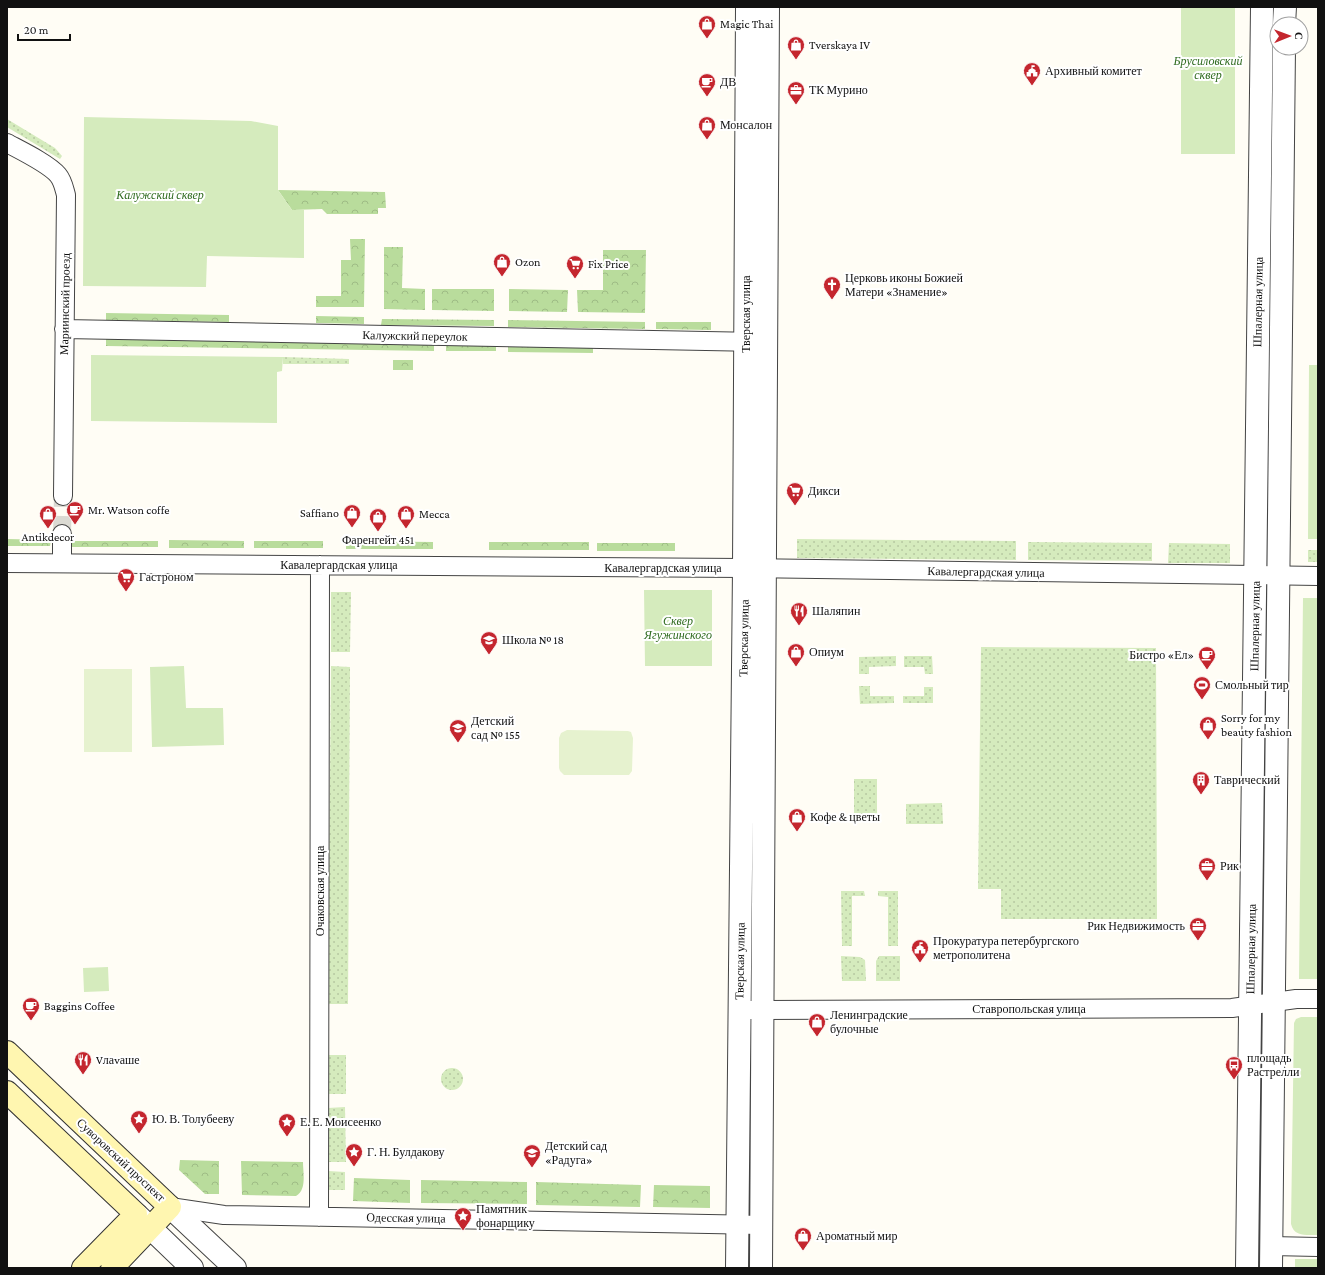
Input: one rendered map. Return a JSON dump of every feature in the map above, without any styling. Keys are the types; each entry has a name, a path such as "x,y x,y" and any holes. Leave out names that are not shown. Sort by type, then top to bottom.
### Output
{"main road":[{"name":"Суворовский проспект","path":"7,1052 170,1207"},
{"path":"7,1092 143,1221"},
{"path":"83,1268 143,1221 170,1207"},
{"path":"112,1268 143,1221"}],"street":[{"name":"Тверская улица","path":"747,7 756,342 755,568 763,1010 761,1268"},
{"name":"Тверская улица","path":"756,342 768,7"},
{"name":"Шпалерная улица","path":"1247,1268 1262,7"},
{"name":"Шпалерная улица","path":"1271,1268 1284,56"},
{"name":"Мариинский проезд","path":"7,143 50,168 58,175 63,184 66,195 63,496"},
{"name":"Калужский переулок","path":"64,329 756,342"},
{"path":"62,534 62,563"},
{"name":"Кавалергардская улица","path":"7,563 755,568 1318,576"},
{"name":"Очаковская улица","path":"319,1217 320,565"},
{"name":"Тверская улица","path":"737,1268 740,1010 755,568"},
{"name":"Ставропольская улица","path":"740,1010 1225,1008 1296,999 1318,999"},
{"name":"Одесская улица","path":"170,1207 224,1215 762,1225"},
{"name":"Суворовский проспект","path":"170,1207 234,1268"},
{"path":"143,1221 192,1268"},
{"path":"1271,1246 1318,1247"}],"green space":[{"name":"Брусиловский сквер","path":"1181,7 1235,7 1235,154 1181,154"},
{"name":"Калужский сквер","path":"84,117 251,121 278,126 278,190 292,210 304,210 304,258 207,256 206,287 83,286"},
{"path":"7,119 55,148 62,156 60,159 7,127"},
{"path":"278,190 385,192 386,208 378,208 378,214 327,214 322,209 292,210"},
{"path":"350,239 365,239 364,307 316,307 316,296 341,296 341,260 351,260"},
{"path":"384,247 403,247 402,288 425,289 425,310 384,309"},
{"path":"603,250 646,250 645,313 578,312 577,290 603,290"},
{"path":"432,289 494,289 494,311 432,310"},
{"path":"509,289 568,290 567,312 509,311"},
{"path":"106,313 229,315 229,322 106,320"},
{"path":"316,316 364,317 364,324 316,323"},
{"path":"382,319 494,320 494,326 381,325"},
{"path":"508,320 645,322 645,329 508,327"},
{"path":"656,322 711,322 711,330 656,329"},
{"path":"106,338 434,343 434,351 106,346"},
{"path":"446,344 496,344 496,351 446,351"},
{"path":"508,344 593,345 593,353 508,352"},
{"path":"91,355 283,357 282,371 277,372 277,423 91,421"},
{"path":"283,357 349,359 349,364 283,364"},
{"path":"393,360 413,360 413,370 393,370"},
{"path":"1309,365 1318,365 1318,539 1308,539"},
{"path":"7,539 51,540 50,546 7,546"},
{"path":"797,539 1016,541 1016,560 797,558"},
{"path":"169,540 244,541 244,548 169,548"},
{"path":"69,541 158,541 158,547 69,547"},
{"path":"254,541 323,541 323,548 254,548"},
{"path":"346,541 433,542 433,549 346,549"},
{"path":"489,542 589,542 589,550 489,550"},
{"path":"1028,542 1152,543 1152,561 1028,560"},
{"path":"597,543 675,543 675,551 597,551"},
{"path":"1169,543 1230,544 1230,563 1168,563"},
{"path":"1308,550 1318,550 1318,562 1308,562"},
{"name":"Сквер Ягужинского","path":"644,590 712,590 712,666 645,666"},
{"path":"331,592 351,592 350,652 331,652"},
{"path":"1303,598 1318,598 1318,979 1299,979"},
{"path":"981,647 1156,648 1157,919 1001,919 1001,889 978,889"},
{"path":"896,656 896,666 869,667 869,674 859,674 859,657"},
{"path":"904,656 932,656 933,674 925,674 924,667 904,667"},
{"path":"184,666 186,708 223,708 224,745 152,747 150,667"},
{"path":"331,666 350,667 348,1004 328,1004"},
{"path":"84,669 132,669 132,752 84,752"},
{"path":"859,686 870,686 870,696 894,696 894,703 860,704"},
{"path":"924,687 933,687 933,703 903,703 903,696 924,696"},
{"path":"567,730 631,732 633,738 632,771 629,775 564,775 559,768 559,738 561,733"},
{"path":"854,779 877,779 877,817 854,817"},
{"path":"942,803 943,824 906,824 906,804"},
{"path":"841,891 864,891 865,896 852,896 852,946 842,946"},
{"path":"878,891 898,891 898,946 888,946 888,897 878,896"},
{"path":"841,956 860,957 865,960 866,981 842,981"},
{"path":"879,956 900,956 900,981 876,981 876,961"},
{"path":"108,967 109,991 84,992 83,968"},
{"path":"1301,1017 1318,1017 1318,1235 1305,1235 1298,1233 1291,1224 1294,1023 1296,1019"},
{"path":"327,1055 346,1055 346,1094 327,1094"},
{"path":"452,1068 456,1069 462,1075 462,1083 456,1089 452,1090 448,1089 442,1083 441,1079 442,1075 448,1069"},
{"path":"345,1107 346,1162 328,1162 328,1108"},
{"path":"180,1160 219,1161 219,1194 205,1194 179,1170"},
{"path":"241,1161 303,1162 304,1181 302,1190 296,1196 242,1195"},
{"path":"328,1171 345,1172 345,1190 328,1190"},
{"path":"354,1178 410,1180 410,1203 353,1201"},
{"path":"421,1180 527,1182 527,1204 421,1203"},
{"path":"536,1182 641,1185 640,1207 536,1205"},
{"path":"654,1185 710,1186 710,1208 653,1207"},
{"path":"1295,1259 1318,1259 1318,1268 1295,1268"}],"tunnel":[{"path":"62,534 63,496"}],"place":[{"name":"Magic Thai","path":"707,39"},
{"name":"Tverskaya IV","path":"796,60"},
{"name":"Архивный комитет","path":"1032,86"},
{"name":"ДВ","path":"707,97"},
{"name":"ТК Мурино","path":"796,105"},
{"name":"Монсалон","path":"707,140"},
{"name":"Ozon","path":"502,277"},
{"name":"Fix Price","path":"575,279"},
{"name":"Церковь иконы Божией Матери «Знамение»","path":"832,300"},
{"name":"Дикси","path":"795,506"},
{"name":"Mr. Watson coffe","path":"75,525"},
{"name":"Saffiano","path":"352,528"},
{"name":"Antikdecor","path":"48,529"},
{"name":"Mecca","path":"406,529"},
{"name":"Фаренгейт 451","path":"378,532"},
{"name":"Гастроном","path":"126,592"},
{"name":"Шаляпин","path":"799,626"},
{"name":"Школа № 18","path":"489,655"},
{"name":"Опиум","path":"796,667"},
{"name":"Бистро «Ел»","path":"1207,670"},
{"name":"Смольный тир","path":"1202,700"},
{"name":"Sorry for my beauty fashion","path":"1208,740"},
{"name":"Детский сад № 155","path":"458,743"},
{"name":"Таврический","path":"1201,795"},
{"name":"Кофе & цветы","path":"797,832"},
{"name":"Рик","path":"1207,881"},
{"name":"Рик Недвижимость","path":"1198,941"},
{"name":"Прокуратура петербургского метрополитена","path":"920,963"},
{"name":"Baggins Coffee","path":"31,1021"},
{"name":"Ленинградские булочные","path":"817,1037"},
{"name":"Vлаvаше","path":"83,1075"},
{"name":"площадь Растрелли","path":"1234,1080"},
{"name":"Ю. В. Толубееву","path":"139,1134"},
{"name":"Е. Е. Моисеенко","path":"287,1137"},
{"name":"Г. Н. Булдакову","path":"354,1167"},
{"name":"Детский сад «Радуга»","path":"532,1168"},
{"name":"Памятник фонарщику","path":"463,1231"},
{"name":"Ароматный мир","path":"803,1251"}]}
